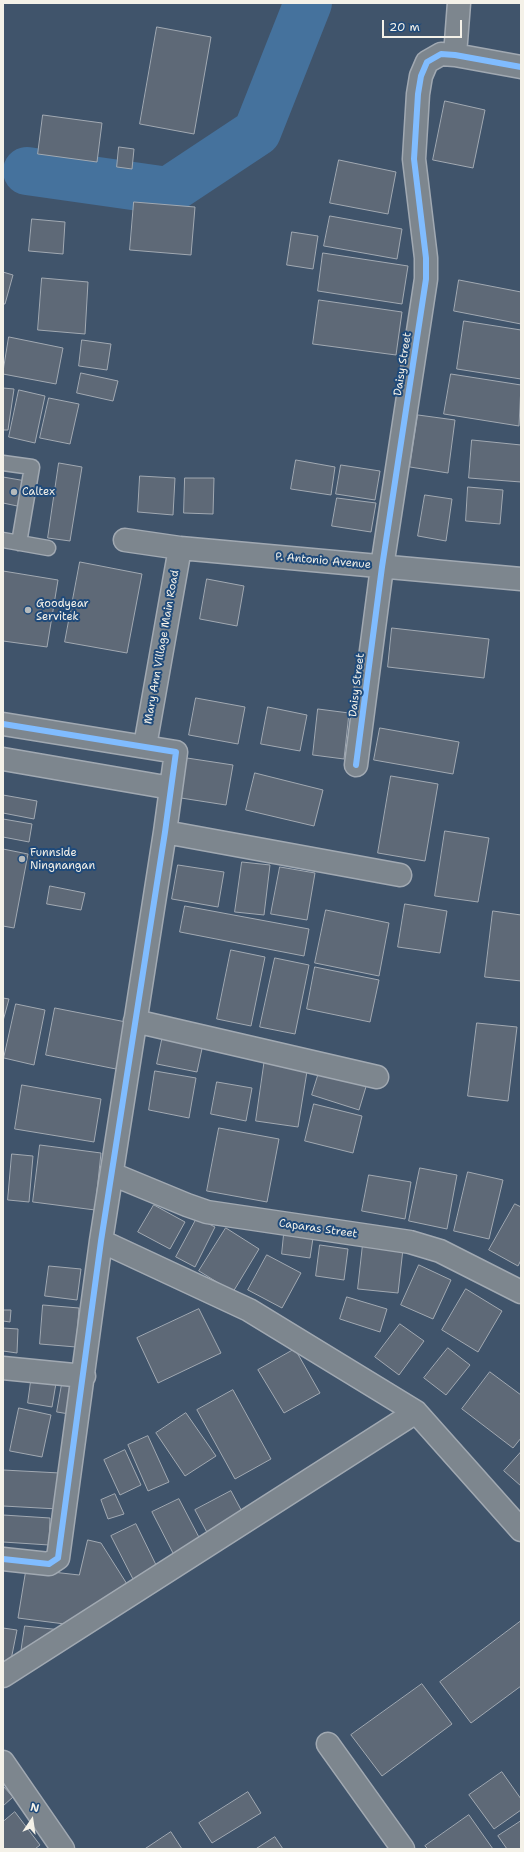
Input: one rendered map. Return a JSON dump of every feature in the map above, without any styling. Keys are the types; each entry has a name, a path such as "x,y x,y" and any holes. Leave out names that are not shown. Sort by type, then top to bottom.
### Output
{"street":[{"path":"455,55 459,3"},
{"name":"Daisy Street","path":"356,765 382,566 426,279 426,258 414,159 418,94 421,76 427,62 441,54 455,55 521,67"},
{"name":"P. Antonio Avenue","path":"125,540 180,548 521,579"},
{"name":"Mary Ann Village Main Road","path":"144,746 180,548"},
{"path":"3,724 176,752 165,832 101,1241 84,1376 58,1558 49,1564 3,1559"},
{"path":"3,759 170,788"},
{"path":"165,832 400,875"},
{"path":"135,1021 377,1077"},
{"name":"Caparas Street","path":"112,1174 207,1212 410,1242 440,1251 521,1292"},
{"path":"101,1241 249,1310 416,1412 521,1530"},
{"path":"3,1368 84,1376"},
{"path":"3,1676 416,1412"},
{"path":"328,1744 403,1849"},
{"path":"3,1762 63,1849"}],"lane":[{"path":"3,462 32,467 19,543"},
{"path":"3,540 48,548"}],"building":[{"path":"157,27 211,37 194,134 140,124"},
{"path":"445,101 485,110 473,168 433,160"},
{"path":"43,115 102,123 97,162 38,154"},
{"path":"119,147 134,149 132,169 117,167"},
{"path":"339,160 396,172 388,214 330,203"},
{"path":"134,202 195,207 191,255 130,250"},
{"path":"330,216 402,229 397,259 324,246"},
{"path":"32,219 65,222 63,254 29,251"},
{"path":"292,232 318,236 313,269 287,265"},
{"path":"323,253 408,266 402,304 318,291"},
{"path":"3,272 13,275 5,304 3,304"},
{"path":"42,278 88,282 85,334 38,330"},
{"path":"459,280 521,292 521,324 454,311"},
{"path":"319,300 402,312 396,355 313,344"},
{"path":"464,321 521,330 521,379 457,369"},
{"path":"9,337 63,348 56,384 3,374"},
{"path":"82,340 111,344 107,370 79,366"},
{"path":"81,373 118,381 113,401 77,393"},
{"path":"451,374 521,385 519,426 444,414"},
{"path":"3,388 14,389 8,430 3,430"},
{"path":"19,390 45,396 35,443 9,437"},
{"path":"49,398 79,404 70,444 40,438"},
{"path":"418,415 455,420 448,473 410,467"},
{"path":"472,440 521,445 521,482 469,478"},
{"path":"296,460 335,467 331,495 291,489"},
{"path":"59,463 82,467 70,541 48,538"},
{"path":"341,465 380,471 375,500 336,494"},
{"path":"140,476 175,478 173,515 138,512"},
{"name":"Caltex","path":"3,477 26,481 22,507 3,503"},
{"path":"185,478 214,478 213,514 184,513"},
{"path":"468,487 503,490 500,524 466,521"},
{"path":"425,495 452,499 446,541 418,536"},
{"path":"337,498 376,503 371,532 332,526"},
{"path":"80,562 142,574 127,653 65,642"},
{"name":"Goodyear Servitek","path":"3,571 58,580 47,647 3,641"},
{"path":"207,579 244,586 237,626 200,619"},
{"path":"392,628 489,639 484,678 388,667"},
{"path":"196,698 245,707 238,744 189,735"},
{"path":"268,707 307,715 300,751 261,744"},
{"path":"318,709 349,713 344,759 313,755"},
{"path":"380,728 459,742 453,774 374,760"},
{"path":"187,758 233,765 226,805 181,798"},
{"path":"255,773 323,790 314,826 246,810"},
{"path":"391,776 438,784 425,861 378,853"},
{"path":"3,795 37,801 34,819 3,813"},
{"path":"3,819 32,824 29,842 3,837"},
{"path":"445,831 489,838 478,902 435,896"},
{"path":"3,849 28,854 14,928 3,926"},
{"path":"242,862 270,865 264,915 235,912"},
{"path":"178,865 224,872 218,907 172,899"},
{"path":"280,867 315,873 307,920 271,914"},
{"path":"50,886 85,893 81,910 47,904"},
{"path":"405,904 447,911 440,953 398,947"},
{"path":"185,906 309,929 304,956 180,932"},
{"path":"326,910 389,923 379,976 315,963"},
{"path":"493,911 521,915 521,981 485,977"},
{"path":"231,950 265,957 251,1026 217,1019"},
{"path":"275,958 309,965 295,1034 260,1027"},
{"path":"315,967 379,980 370,1022 307,1009"},
{"path":"3,998 9,999 3,1021"},
{"path":"16,1004 45,1010 34,1065 4,1058"},
{"path":"55,1008 126,1022 116,1069 46,1055"},
{"path":"477,1023 517,1027 508,1101 468,1096"},
{"path":"163,1035 203,1044 197,1072 157,1064"},
{"path":"265,1058 308,1065 298,1127 256,1121"},
{"path":"321,1066 368,1080 359,1110 312,1095"},
{"path":"155,1071 196,1078 189,1118 149,1110"},
{"path":"217,1082 252,1088 246,1121 211,1114"},
{"path":"22,1085 101,1099 94,1142 15,1129"},
{"path":"314,1104 362,1116 353,1153 305,1141"},
{"path":"219,1128 279,1139 267,1202 207,1191"},
{"path":"40,1145 101,1153 95,1210 33,1202"},
{"path":"12,1154 33,1156 29,1202 8,1200"},
{"path":"420,1168 457,1175 447,1229 409,1221"},
{"path":"468,1172 503,1180 489,1239 454,1231"},
{"path":"369,1175 411,1182 405,1219 362,1211"},
{"path":"515,1204 521,1207 521,1260 518,1266 489,1250"},
{"path":"154,1205 185,1222 170,1249 138,1232"},
{"path":"197,1218 215,1227 195,1267 176,1257"},
{"path":"226,1228 259,1249 233,1292 199,1271"},
{"path":"284,1234 313,1238 310,1258 282,1254"},
{"path":"363,1244 403,1249 398,1293 358,1289"},
{"path":"320,1245 348,1249 344,1280 316,1276"},
{"path":"267,1255 301,1273 282,1308 248,1290"},
{"path":"419,1265 451,1280 433,1319 401,1305"},
{"path":"49,1266 81,1269 77,1300 45,1296"},
{"path":"466,1289 502,1311 478,1352 442,1330"},
{"path":"347,1297 387,1309 380,1332 340,1319"},
{"path":"43,1305 79,1308 76,1347 40,1344"},
{"path":"199,1309 221,1353 158,1383 137,1338"},
{"path":"3,1310 11,1310 10,1322 3,1321"},
{"path":"400,1324 424,1341 399,1375 375,1357"},
{"path":"3,1328 18,1329 17,1353 3,1351"},
{"path":"448,1348 470,1365 446,1395 424,1378"},
{"path":"295,1349 320,1393 284,1413 258,1370"},
{"path":"490,1372 521,1395 521,1438 513,1448 462,1409"},
{"path":"32,1374 57,1377 52,1407 28,1403"},
{"path":"62,1384 87,1388 81,1416 57,1412"},
{"path":"233,1390 271,1459 235,1479 197,1410"},
{"path":"19,1408 51,1415 42,1457 10,1451"},
{"path":"186,1413 216,1456 185,1476 156,1433"},
{"path":"148,1436 169,1482 148,1491 128,1445"},
{"path":"125,1450 141,1485 120,1495 104,1460"},
{"path":"521,1452 521,1486 504,1471"},
{"path":"3,1470 60,1473 58,1509 3,1506"},
{"path":"231,1491 246,1519 210,1538 195,1510"},
{"path":"115,1494 124,1514 108,1519 101,1500"},
{"path":"179,1499 202,1543 175,1557 152,1512"},
{"path":"3,1515 50,1518 49,1545 3,1542"},
{"path":"136,1524 159,1571 135,1583 111,1536"},
{"path":"88,1540 101,1543 132,1592 80,1626 18,1618 26,1569 79,1575"},
{"path":"521,1621 521,1686 471,1723 440,1682"},
{"path":"25,1626 70,1631 20,1659"},
{"path":"3,1628 17,1630 9,1670 3,1669"},
{"path":"422,1684 452,1724 382,1776 351,1735"},
{"path":"502,1772 521,1799 521,1810 494,1829 469,1795"},
{"path":"3,1786 13,1797 3,1806"},
{"path":"248,1792 261,1813 212,1843 199,1823"},
{"path":"15,1812 40,1845 35,1849 3,1849 3,1822"},
{"path":"469,1815 493,1849 428,1849 425,1846"},
{"path":"521,1821 521,1849 507,1849 498,1836"},
{"path":"171,1832 182,1849 145,1849"},
{"path":"275,1837 283,1849 256,1849"}],"waterway":[{"path":"27,171 168,191 257,132 308,3"}],"cycle path":[{"path":"356,765 382,567 426,279 426,258 414,159 418,94 421,76 427,62 441,54 455,55 521,67"},
{"path":"3,724 176,752 165,832 101,1241 58,1558 49,1564 3,1559"}],"place":[{"name":"Caltex","path":"14,492"},
{"name":"Goodyear Servitek","path":"28,610"},
{"name":"Funnside Ningnangan","path":"22,859"}]}
